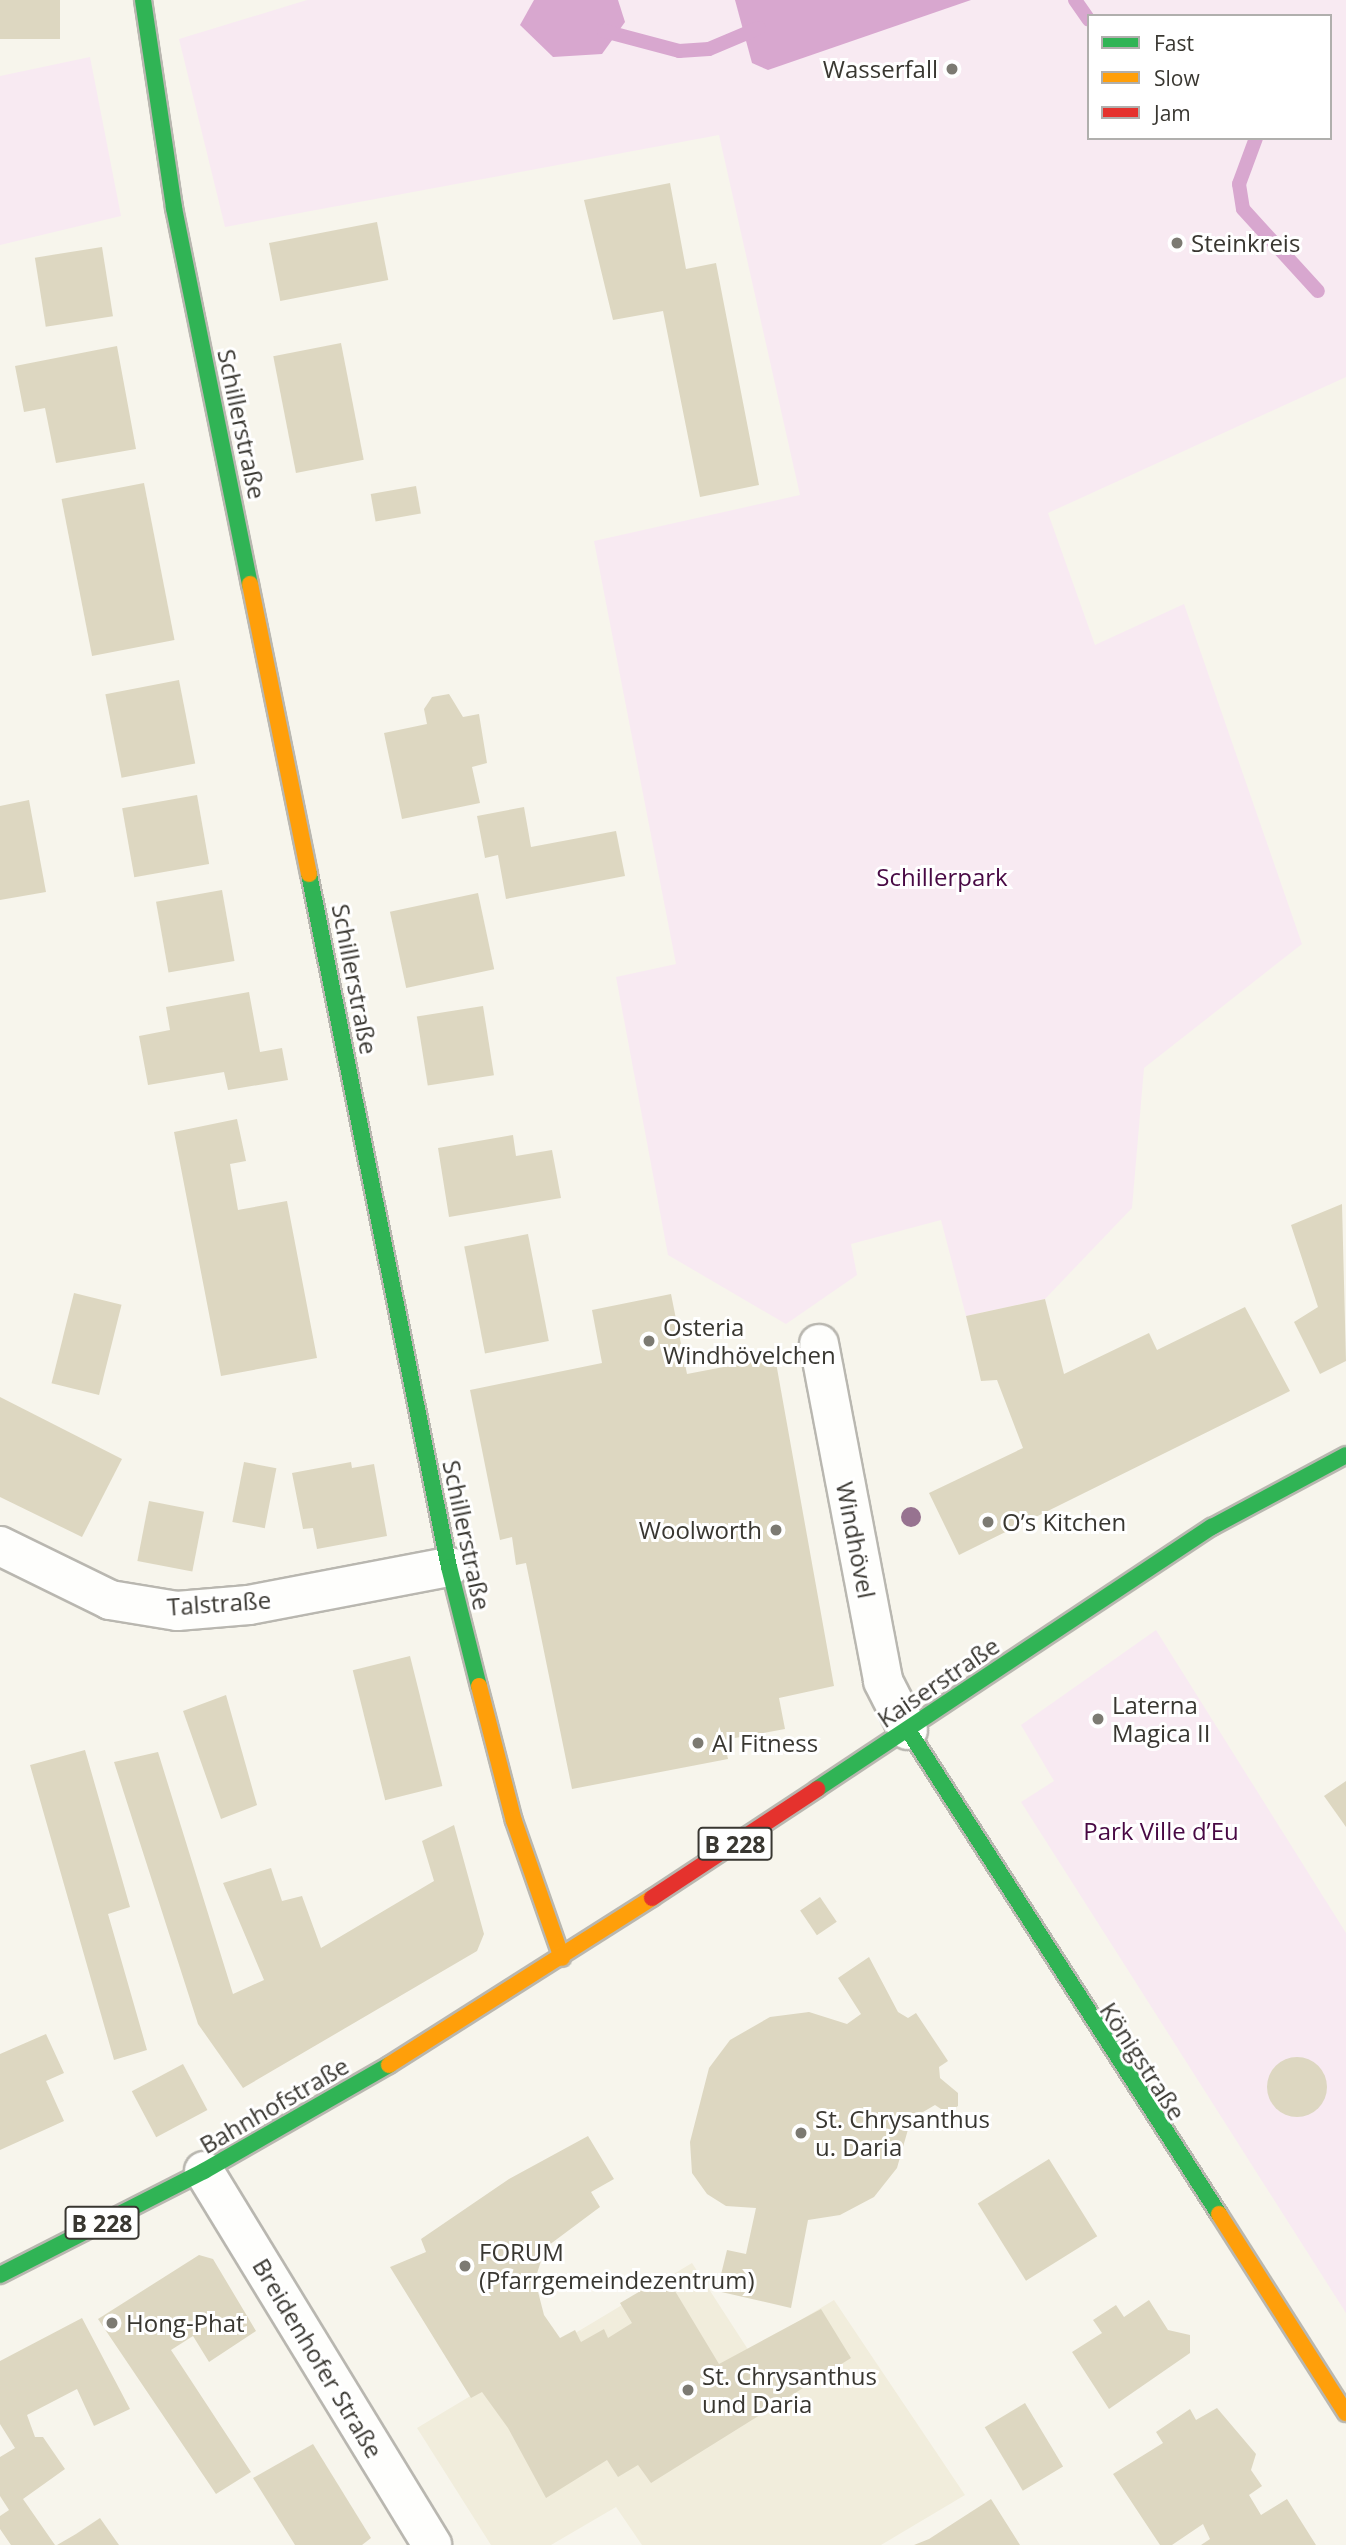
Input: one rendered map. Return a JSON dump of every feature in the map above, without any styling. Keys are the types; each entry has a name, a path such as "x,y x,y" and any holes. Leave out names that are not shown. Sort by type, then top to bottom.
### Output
{"street":[{"name":"Schillerstraße","path":"143,0 177,220 449,1567 514,1821 562,1958"},
{"name":"Windhövel","path":"819,1344 883,1681 908,1730"},
{"name":"Kaiserstraße","path":"562,1958 1212,1527 1346,1455"},
{"name":"Talstraße","path":"0,1546 110,1600 177,1611 249,1605 449,1567"},
{"name":"Königstraße","path":"908,1730 1346,2413"},
{"name":"Bahnhofstraße","path":"0,2275 204,2171 562,1958"},
{"name":"Breidenhofer Straße","path":"204,2171 432,2545"}],"shaded area":[{"path":"534,0 618,0 625,22 602,54 553,57 520,25"},
{"path":"735,0 971,0 768,70 752,63"},
{"name":"St. Chrysanthus und Daria","path":"692,2263 749,2351 834,2300 965,2495 881,2545 642,2545 616,2507 551,2545 491,2545 417,2428"}],"green space":[{"name":"Schillerpark","path":"307,0 1346,0 1346,377 1048,513 1095,645 1184,604 1302,944 1144,1068 1132,1208 1045,1299 966,1316 941,1220 851,1244 857,1275 786,1324 668,1255 616,977 676,964 594,541 800,495 719,135 225,227 179,39"},
{"path":"90,57 121,216 0,245 0,76"},
{"name":"Park Ville d’Eu","path":"1156,1630 1346,1933 1346,2313 1021,1802 1054,1781 1021,1725"}],"building":[{"path":"0,0 60,0 60,39 0,39"},
{"path":"670,183 686,269 716,263 759,485 700,497 663,311 613,320 584,200"},
{"path":"377,222 388,280 280,301 269,243"},
{"path":"102,247 113,316 46,327 35,258"},
{"path":"341,343 364,460 296,473 273,356"},
{"path":"117,346 136,449 56,463 45,408 24,412 15,366"},
{"path":"144,483 175,640 92,656 62,499"},
{"path":"416,486 421,514 376,522 371,494"},
{"path":"179,680 195,763 122,778 105,694"},
{"path":"449,694 463,717 479,714 487,763 472,767 480,803 402,819 384,733 427,724 424,709 432,697"},
{"path":"197,795 209,864 134,877 122,808"},
{"path":"29,800 46,892 0,900 0,806"},
{"path":"524,807 531,847 616,831 625,876 506,899 498,855 485,858 477,816"},
{"path":"222,890 235,961 169,973 156,902"},
{"path":"478,893 494,969 406,988 390,912"},
{"path":"249,992 260,1052 282,1048 288,1080 228,1090 224,1072 148,1085 139,1036 170,1030 166,1007"},
{"path":"483,1006 494,1075 428,1086 417,1016"},
{"path":"237,1119 246,1161 230,1164 238,1210 287,1201 317,1358 221,1376 174,1132"},
{"path":"513,1135 516,1156 552,1150 561,1198 449,1217 438,1148"},
{"path":"1342,1204 1346,1361 1320,1374 1294,1322 1318,1307 1291,1225"},
{"path":"528,1234 549,1341 485,1353 464,1246"},
{"path":"74,1293 122,1305 99,1395 52,1383"},
{"path":"671,1294 687,1374 775,1357 834,1686 779,1698 785,1729 724,1740 728,1759 572,1789 526,1563 516,1565 512,1537 500,1540 470,1390 602,1363 592,1310"},
{"path":"1045,1299 1064,1374 1149,1333 1157,1350 1245,1307 1290,1391 959,1555 929,1493 1023,1448 997,1380 981,1381 966,1316"},
{"path":"0,1397 122,1459 82,1537 0,1497"},
{"path":"244,1462 276,1468 265,1528 232,1522"},
{"path":"351,1462 352,1468 374,1464 387,1536 317,1549 313,1528 303,1529 292,1473"},
{"path":"149,1501 204,1512 192,1572 137,1561"},
{"path":"410,1656 442,1786 385,1800 353,1670"},
{"path":"226,1695 257,1805 221,1819 183,1711"},
{"path":"85,1750 130,1907 108,1914 147,2050 114,2060 30,1765"},
{"path":"158,1752 233,1994 264,1980 223,1883 271,1868 282,1901 302,1896 321,1948 434,1881 422,1841 454,1825 484,1934 477,1951 243,2088 198,2024 114,1762"},
{"path":"1346,1781 1346,1827 1324,1796"},
{"path":"820,1897 837,1922 817,1935 800,1910"},
{"name":"St. Chrysanthus u. Daria","path":"869,1957 898,2012 908,2018 916,2013 948,2061 939,2067 940,2078 958,2093 958,2106 947,2113 935,2105 911,2119 897,2168 874,2197 840,2215 808,2220 791,2308 717,2291 727,2250 746,2254 756,2208 726,2206 707,2194 692,2173 690,2142 709,2068 730,2040 770,2017 809,2012 847,2024 861,2014 838,1978"},
{"path":"46,2034 64,2073 46,2081 64,2121 0,2150 0,2054"},
{"path":"1297,2057 1314,2062 1322,2070 1327,2087 1322,2104 1314,2112 1297,2117 1280,2112 1272,2104 1267,2087 1272,2070 1280,2062"},
{"path":"183,2064 207,2110 156,2137 132,2091"},
{"path":"588,2136 614,2179 591,2192 600,2207 545,2248 535,2280 544,2315 560,2338 575,2330 581,2342 604,2329 608,2338 632,2323 620,2303 666,2276 719,2364 821,2309 851,2358 651,2483 638,2465 618,2477 607,2460 546,2498 508,2428 482,2392 471,2398 390,2267 426,2252 421,2239 509,2179"},
{"path":"1049,2159 1097,2236 1026,2281 978,2204"},
{"path":"199,2255 213,2259 256,2331 209,2362 193,2336 171,2350 251,2472 216,2494 98,2319"},
{"path":"1149,2300 1168,2330 1190,2335 1190,2353 1109,2409 1072,2352 1102,2333 1093,2320 1116,2305 1124,2317"},
{"path":"82,2318 130,2409 94,2426 77,2389 27,2415 35,2437 43,2437 65,2469 23,2499 55,2545 11,2545 0,2529 0,2516 9,2510 0,2496 0,2457 15,2448 0,2424 0,2361"},
{"path":"1025,2403 1063,2466 1023,2491 985,2427"},
{"path":"1217,2408 1256,2454 1251,2470 1262,2486 1249,2495 1261,2515 1287,2499 1316,2545 1201,2545 1210,2539 1203,2524 1172,2545 1160,2545 1113,2474 1163,2443 1156,2432 1190,2409 1196,2420"},
{"path":"313,2444 371,2538 362,2545 295,2545 253,2478"},
{"path":"991,2499 1020,2545 914,2545 929,2539"},
{"path":"100,2518 119,2545 57,2545 76,2534"}],"waterway":[{"path":"1075,0 1087,17"},
{"path":"604,31 679,51 709,49 759,28"},
{"path":"1255,140 1239,184 1243,209 1318,291"}],"traffic: fast":[{"path":"143,0 174,208 250,584"},
{"path":"309,874 449,1567 479,1686"},
{"path":"817,1789 1212,1527 1346,1455"},
{"path":"908,1730 1219,2214"},
{"path":"0,2275 204,2171 389,2065"}],"traffic: slow":[{"path":"250,584 309,874"},
{"path":"479,1686 514,1821 562,1958"},
{"path":"389,2065 652,1898"},
{"path":"1219,2214 1346,2413"}],"traffic: jam":[{"path":"652,1898 817,1789"}],"place":[{"name":"Wasserfall","path":"952,69"},
{"name":"Steinkreis","path":"1177,243"},
{"name":"Osteria Windhövelchen","path":"649,1341"},
{"name":"O’s Kitchen","path":"988,1522"},
{"name":"Woolworth","path":"776,1530"},
{"name":"Laterna Magica II","path":"1098,1719"},
{"name":"AI Fitness","path":"698,1743"},
{"name":"St. Chrysanthus u. Daria","path":"801,2133"},
{"name":"FORUM (Pfarrgemeindezentrum)","path":"465,2266"},
{"name":"Hong-Phat","path":"112,2323"},
{"name":"St. Chrysanthus und Daria","path":"688,2390"}]}
